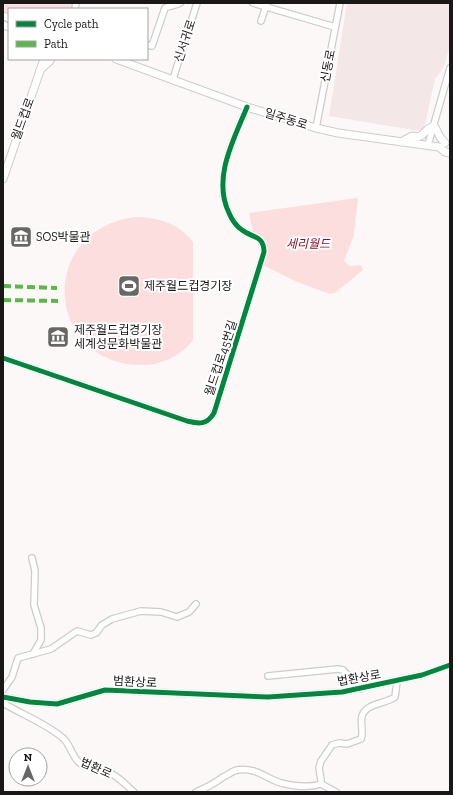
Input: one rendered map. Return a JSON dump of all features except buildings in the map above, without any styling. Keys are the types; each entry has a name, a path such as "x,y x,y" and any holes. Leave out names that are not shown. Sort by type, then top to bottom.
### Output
{"main road":[{"path":"38,60 40,70"},
{"name":"월드컵로","path":"3,179 44,60"},
{"path":"40,70 50,60"},
{"name":"일주동로","path":"119,60 247,107 316,128 338,133 428,146 445,145 445,152 450,153"},
{"path":"401,142 412,136 422,135 434,126 437,134 445,145"}],"street":[{"path":"148,45 152,46 165,8 168,6 175,6 180,3"},
{"path":"190,3 196,4"},
{"path":"252,3 266,5 335,27"},
{"name":"신동로","path":"316,128 340,3"},
{"name":"신서귀로","path":"173,79 196,4"},
{"path":"261,21 266,5"},
{"path":"428,146 450,70"},
{"name":"월드컵로45번길","path":"3,358 187,421 202,424 211,417 214,413 264,252 264,245 261,240 243,231 234,222 227,208 222,190 224,169 247,107"},
{"path":"32,558 35,571 34,605 41,628 41,640 33,654"},
{"path":"3,690 12,677 18,658 51,649 77,631 91,635 96,633 102,625 112,619 125,614 141,611 161,612 177,617 189,612 196,604"},
{"name":"법환상로","path":"268,697 342,692 360,689 422,675 450,665"},
{"name":"법환상로","path":"268,676 338,669 343,670 360,689"},
{"path":"321,784 319,768 330,748 335,744 347,744 361,739 362,717 365,710 371,706 389,701 395,697 397,681"},
{"name":"범환상로","path":"3,697 30,702 57,704 105,690 268,697"},
{"name":"법환로","path":"3,703 47,727 63,738 80,764 110,773 134,792"},
{"path":"196,792 234,770 244,769 262,773 281,783 302,786 316,786 321,784 336,792"}],"shaded area":[{"path":"347,3 450,3 450,45 444,67 435,79 424,128 419,131 329,116"}],"green space":[{"path":"3,3 74,3 73,8 8,8 8,13 3,11"},
{"name":"세리월드","path":"357,198 354,235 344,261 350,266 361,265 363,270 335,293 330,294 297,282 263,265 266,244 262,238 253,232 249,213"},
{"name":"제주월드컵경기장","path":"135,217 151,218 167,222 181,230 193,242 193,340 177,355 150,365 110,359 86,344 71,322 65,296 68,270 80,246 103,227"}],"marked path":[{"path":"3,286 57,288"},
{"path":"3,300 58,301"}],"cycle path":[{"path":"3,358 187,421 202,423 209,420 214,413 264,252 260,240 246,233 234,223 224,200 223,186 227,159 231,145 247,107"},
{"path":"3,697 30,702 57,704 105,690 268,697 342,692 422,675 450,665"}],"place":[{"name":"SOS박물관","path":"21,237"},
{"name":"제주월드컵경기장","path":"129,286"},
{"name":"제주월드컵경기장 세계성문화박물관","path":"58,337"}]}
